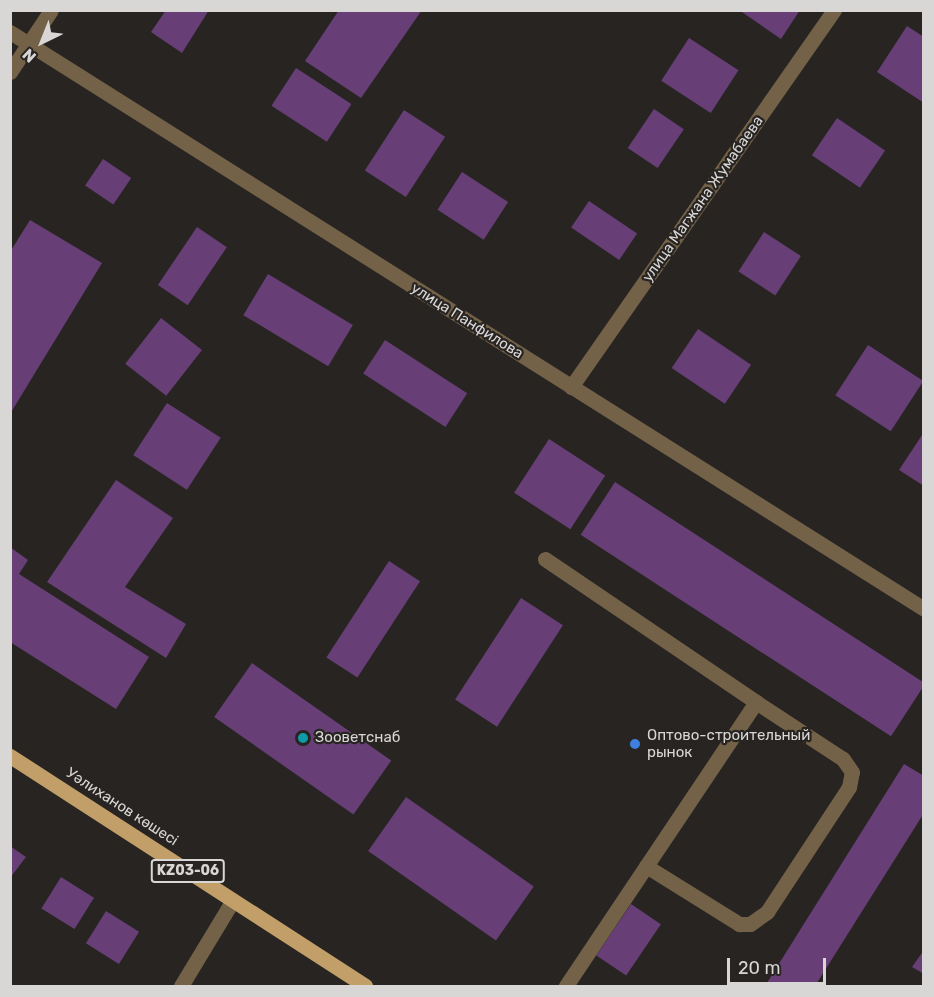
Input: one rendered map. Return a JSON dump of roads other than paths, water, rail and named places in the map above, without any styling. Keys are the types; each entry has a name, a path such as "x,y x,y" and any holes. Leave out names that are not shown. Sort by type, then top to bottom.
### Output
{"main road":[{"name":"Уәлиханов көшесі","path":"10,756 364,987"}],"street":[{"path":"10,72 51,10"},
{"name":"улица Магжана Жумабаева","path":"571,387 834,10"},
{"name":"улица Панфилова","path":"10,32 924,609"},
{"path":"545,559 843,759 852,772 849,787 773,902 759,919 739,924 646,866"},
{"path":"566,987 756,702"},
{"path":"180,987 233,900"}],"place":[{"name":"Зооветснаб","path":"303,738"},
{"name":"Оптово-строительный рынок","path":"635,744"}]}
